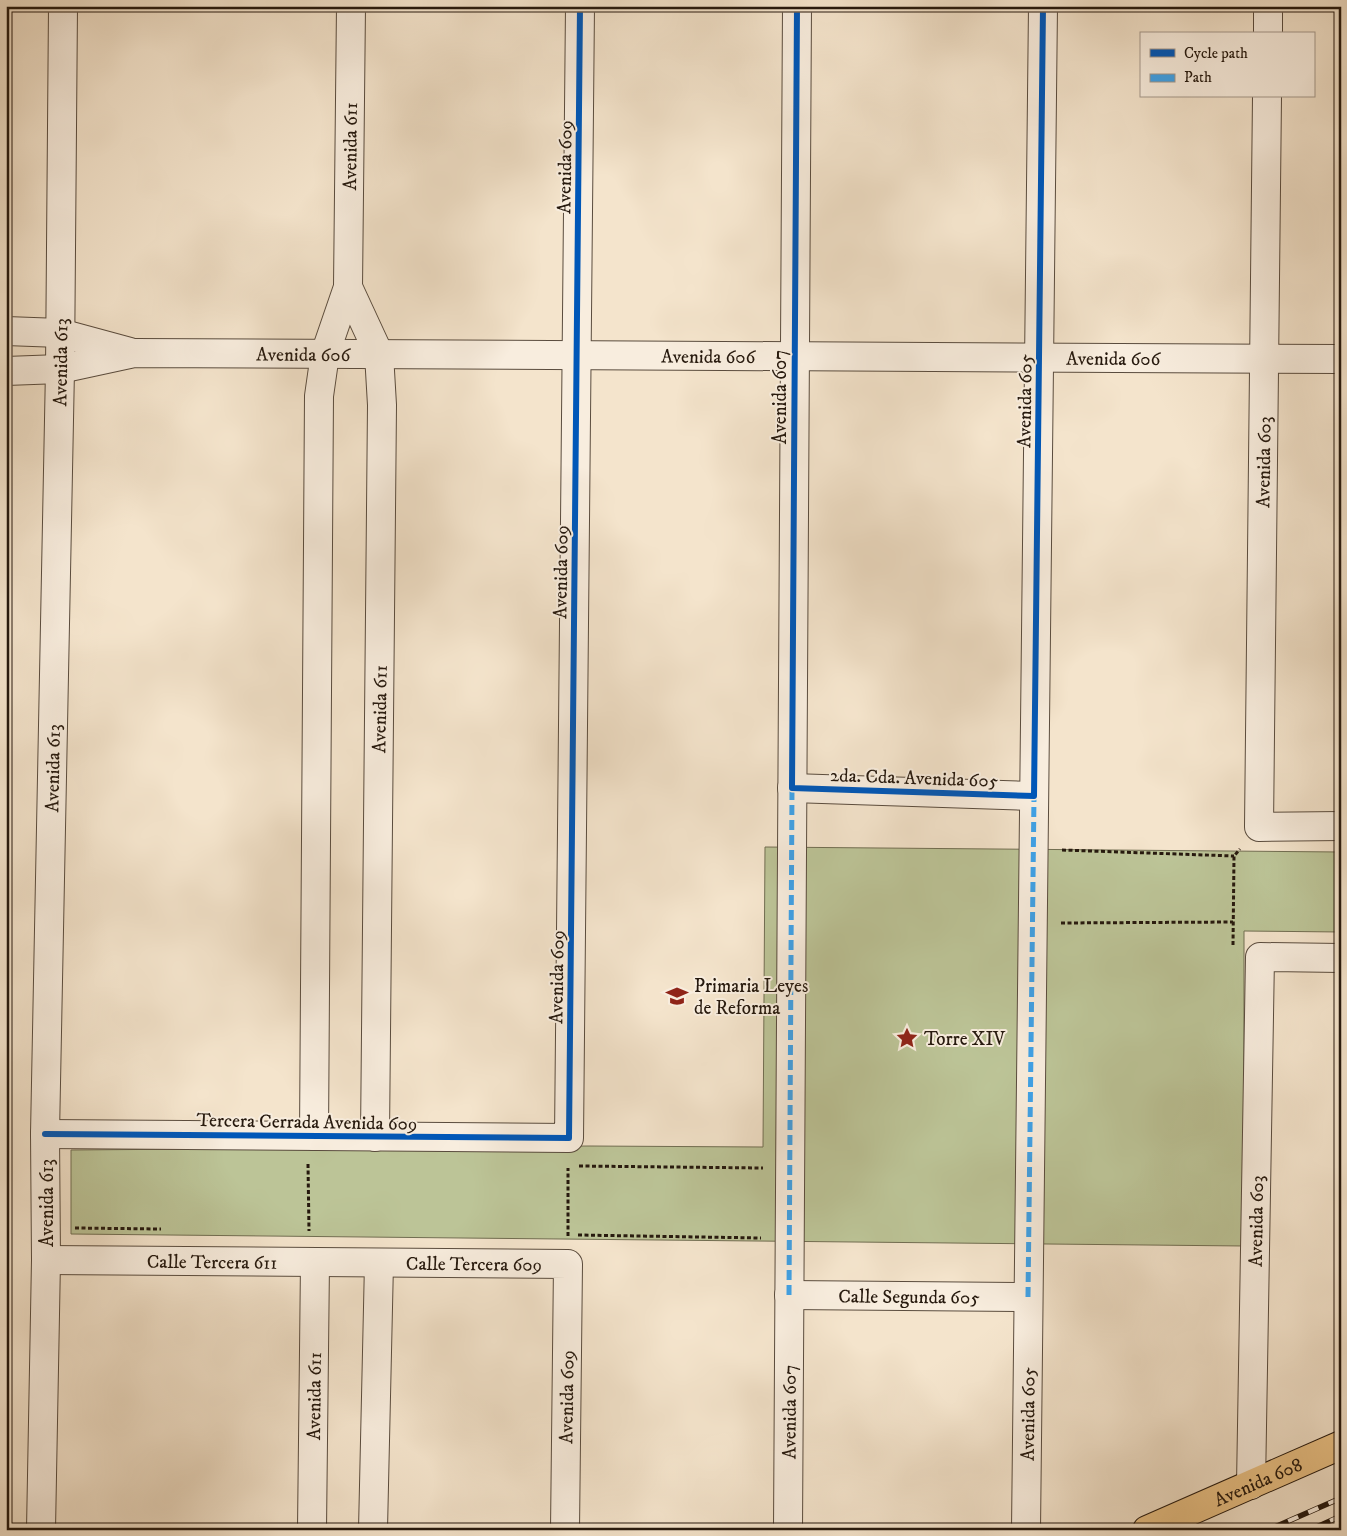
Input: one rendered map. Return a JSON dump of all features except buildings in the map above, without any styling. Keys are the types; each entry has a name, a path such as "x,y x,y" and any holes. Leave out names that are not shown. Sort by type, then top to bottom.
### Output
{"highway":[{"name":"Avenida 608","path":"1148,1530 1341,1446"}],"street":[{"name":"Avenida 613","path":"41,1530 46,1260 45,1134 60,369 63,6"},
{"name":"Avenida 611","path":"314,1136 319,396 325,354 348,288 351,6"},
{"name":"Avenida 609","path":"569,1138 580,6"},
{"name":"Avenida 607","path":"788,1530 797,6"},
{"name":"Avenida 605","path":"1026,1530 1044,6"},
{"path":"1268,6 1268,32"},
{"name":"Avenida 603","path":"1259,827 1267,98"},
{"name":"Avenida 611","path":"348,288 378,354 382,405 375,1137"},
{"name":"Avenida 606","path":"6,331 60,334 134,353"},
{"name":"Avenida 606","path":"6,371 60,369 134,353 1341,359"},
{"name":"2da. Cda. Avenida 605","path":"792,788 1034,796"},
{"path":"1259,827 1341,826"},
{"name":"Avenida 603","path":"1252,1485 1260,957 1341,958"},
{"name":"Tercera Cerrada Avenida 609","path":"45,1134 569,1138"},
{"name":"Calle Tercera 611","path":"46,1260 379,1263"},
{"name":"Avenida 611","path":"312,1530 315,1262"},
{"path":"373,1530 379,1263"},
{"name":"Calle Tercera 609","path":"379,1263 568,1264"},
{"name":"Avenida 609","path":"565,1530 568,1264"},
{"name":"Calle Segunda 605","path":"789,1295 1028,1297"}],"path":[{"path":"1233,946 1234,856 1259,827"},
{"path":"1034,849 1234,856"},
{"path":"1033,923 1233,922"},
{"path":"568,1264 569,1138"},
{"path":"308,1163 309,1231"}],"green space":[{"path":"765,847 1341,852 1341,932 1244,931 1244,1246 71,1234 71,1150 590,1146 763,1147"}],"railway":[{"path":"1268,1530 1341,1498"},
{"path":"1310,1530 1341,1516"}],"marked path":[{"path":"789,1295 792,788"},
{"path":"1028,1297 1034,796"}],"cycle path":[{"path":"45,1134 569,1138 580,6"},
{"path":"797,6 792,788 1034,796 1043,6"}],"place":[{"name":"Primaria Leyes de Reforma","path":"677,996"},
{"name":"Torre XIV","path":"907,1038"}]}
